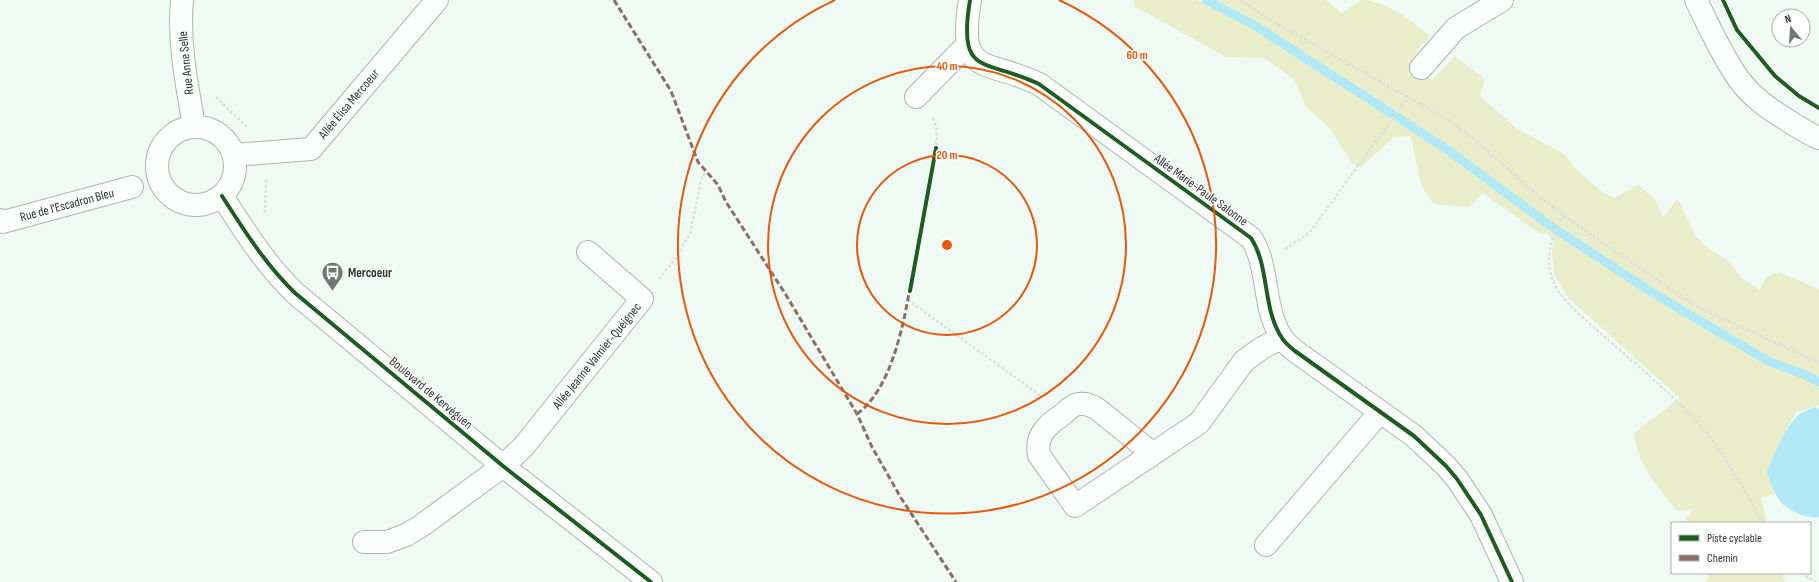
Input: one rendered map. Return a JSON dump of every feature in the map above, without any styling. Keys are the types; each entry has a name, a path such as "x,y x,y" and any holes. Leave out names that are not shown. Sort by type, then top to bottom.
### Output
{"street":[{"name":"Rue Anne Selle","path":"182,0 182,38 185,70 194,126"},
{"name":"Allée Élisa Mercoeur","path":"234,155 311,149 437,0"},
{"path":"916,97 967,46 966,35 970,0"},
{"path":"1421,68 1456,28 1502,0"},
{"path":"1696,0 1738,79 1754,96 1767,106 1819,138"},
{"name":"Allée Marie-Paule Salonne","path":"967,46 974,58 983,64 993,69 1025,78 1039,84 1251,238 1259,254 1270,309 1281,338 1295,351 1431,450 1457,479 1481,515 1512,582"},
{"path":"194,126 204,127 223,137 230,145 234,155 236,167 234,178 222,196 210,203 198,205 186,204 176,200 166,192 159,179 157,170 158,157 162,145 170,136 182,129 194,126"},
{"name":"Rue de l'Escadron Bleu","path":"1,227 132,187"},
{"name":"Boulevard de Kervéguen","path":"222,196 246,235 280,278 329,322 503,466 651,582"},
{"name":"Allée Jeanne Valmier-Quéignec","path":"503,466 524,446 642,299 588,252"},
{"path":"1152,453 1096,408 1086,404 1074,405 1050,423 1040,435 1037,447 1039,456 1075,506 1152,453 1199,423 1244,361 1262,348 1281,338"},
{"path":"1266,545 1380,412"},
{"path":"364,542 387,542 406,535 421,526 503,466"}],"path":[{"path":"1240,0 1267,18 1448,120 1474,139 1546,203 1691,303 1714,315 1819,362"},
{"path":"1752,47 1786,86"},
{"path":"1306,235 1396,113"},
{"path":"642,299 665,272 685,244 694,222 702,177 706,172"},
{"path":"1564,216 1555,229 1548,262 1551,274 1561,294 1576,311 1684,407 1728,462 1762,522"},
{"path":"908,300 1064,413"},
{"path":"1804,574 1816,582"}],"green space":[{"path":"1134,0 1197,0 1201,2 1205,0 1326,0 1341,13 1362,0 1380,4 1399,13 1430,37 1417,50 1414,65 1432,80 1455,56 1485,79 1480,96 1516,128 1564,154 1577,170 1602,192 1614,198 1638,185 1654,198 1663,217 1678,199 1696,237 1709,249 1726,259 1743,279 1760,290 1766,277 1779,272 1819,289 1819,405 1797,412 1786,429 1786,459 1776,493 1761,498 1767,522 1689,522 1686,519 1693,509 1677,511 1663,493 1650,475 1639,455 1634,433 1680,398 1568,298 1554,274 1552,251 1554,240 1547,234 1537,232 1483,193 1469,207 1434,204 1423,187 1420,179 1410,136 1394,137 1361,167 1352,163 1328,126 1306,107 1294,79 1264,58 1226,57 1134,6"},
{"path":"1709,574 1782,574 1785,582 1705,582"}],"water":[{"path":"1815,407 1819,409 1819,517 1808,517 1790,510 1781,502 1770,482 1767,472 1779,443 1792,422 1800,414"}],"waterway":[{"path":"1206,0 1254,25 1448,150 1552,227 1653,293 1768,361 1806,375 1819,382"}],"marked path":[{"path":"614,0 671,91 698,162 718,185 726,202 786,295 857,414 872,447 901,498 956,582"},
{"path":"857,414 869,403 879,389 887,373 894,356 904,321 910,288"}],"cycle path":[{"path":"970,0 967,25 968,42 972,54 979,62 1039,84 1251,238 1257,249 1261,262 1271,314 1283,340 1295,351 1414,436 1446,466 1457,479 1481,515 1512,582"},
{"path":"1723,0 1737,30 1775,76 1799,96 1819,108"},
{"path":"910,291 936,148"},
{"path":"222,196 265,259 295,293 503,466 651,582"}],"place":[{"name":"Mercoeur","path":"332,292"}]}
